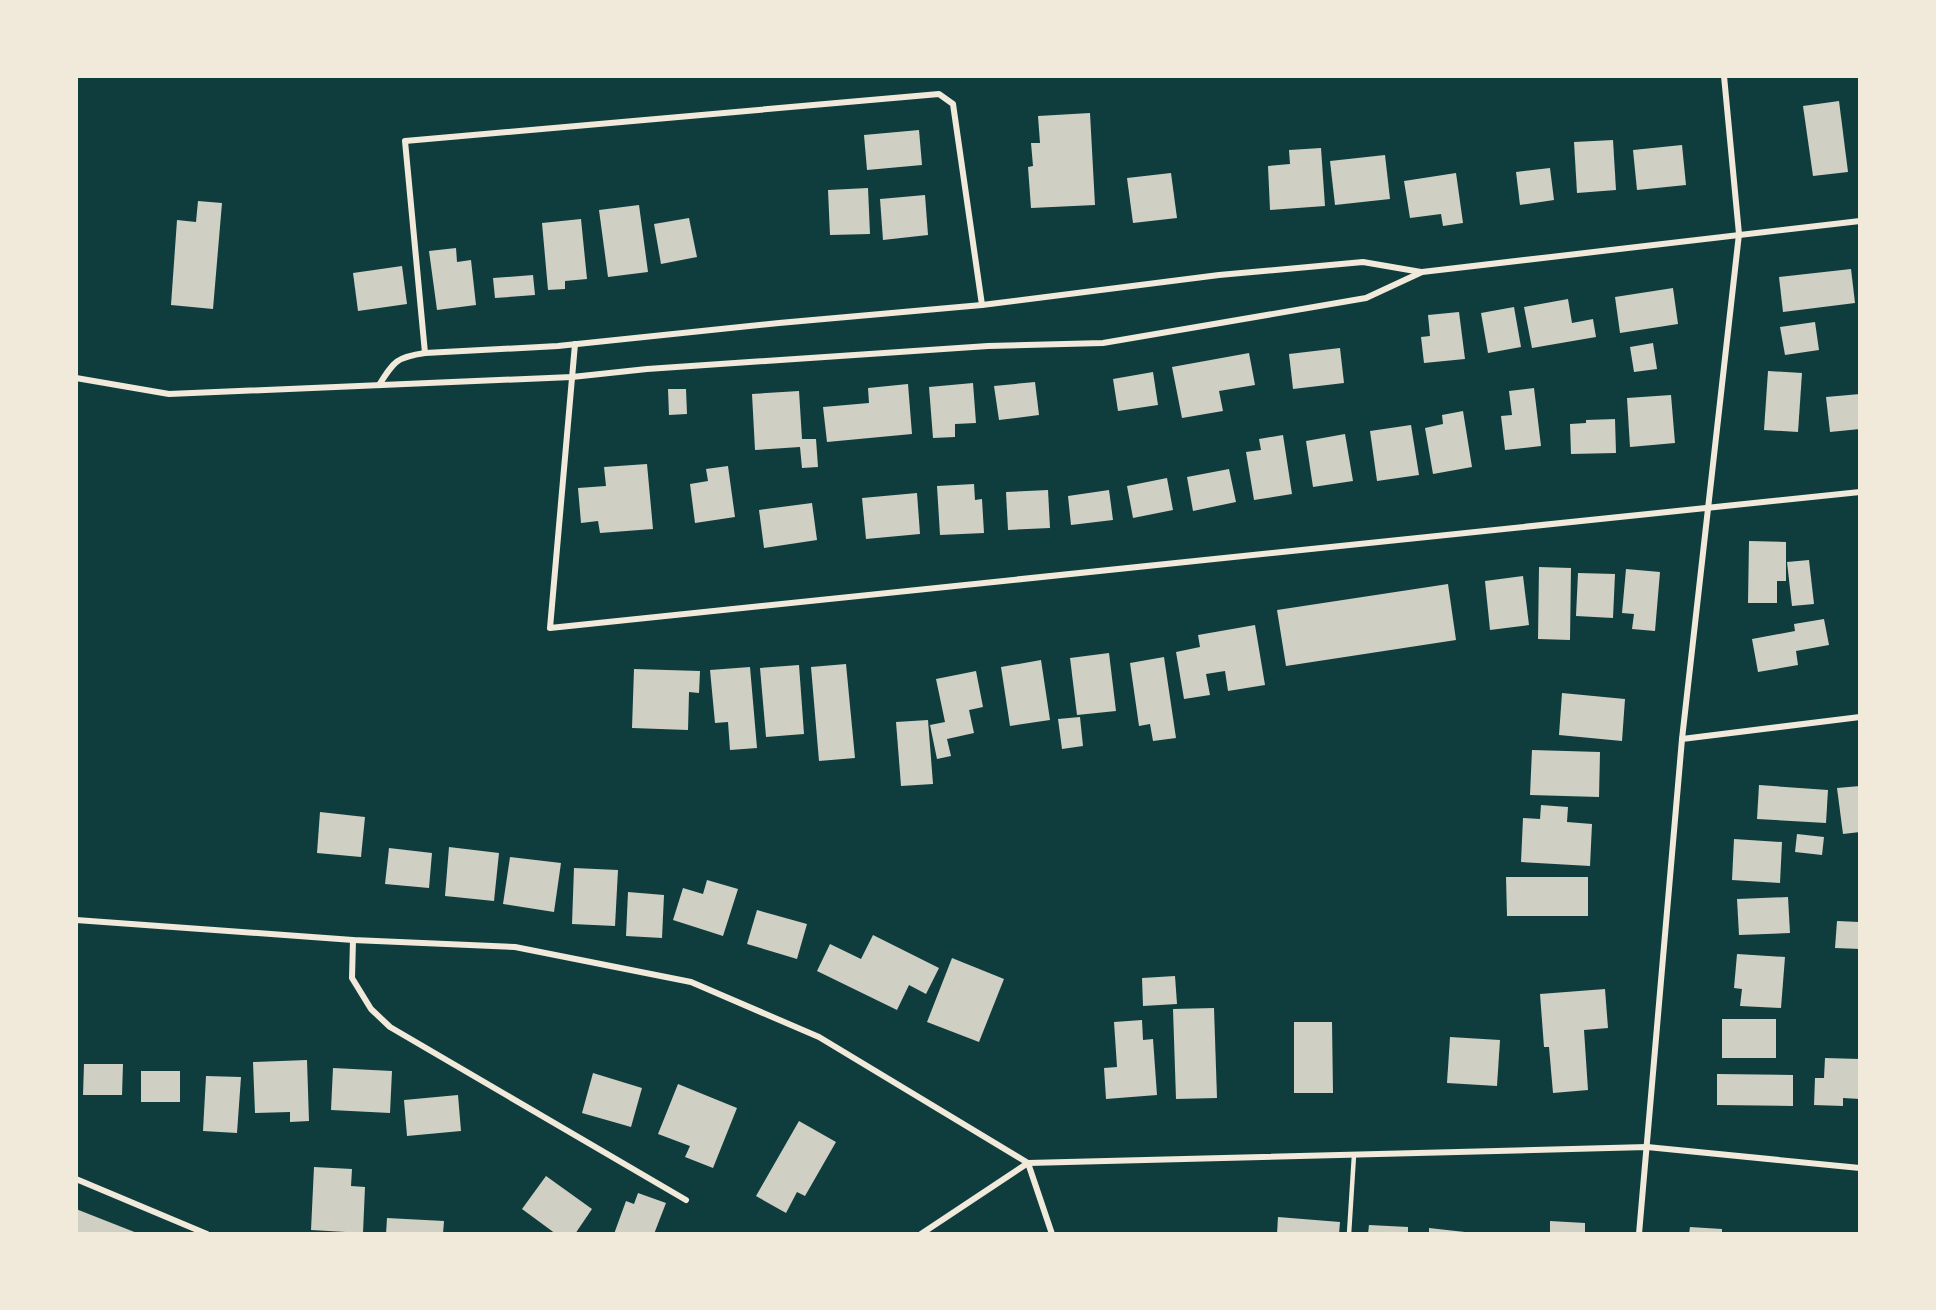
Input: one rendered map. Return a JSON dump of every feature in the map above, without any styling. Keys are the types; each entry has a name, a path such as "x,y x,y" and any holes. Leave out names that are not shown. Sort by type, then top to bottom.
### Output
{"street":[{"path":"1639,1233 1682,739 1739,234 1724,76"},
{"path":"425,353 405,141 939,94 953,104 982,305"},
{"path":"379,385 391,366 404,356 425,353 575,344 982,305 1219,275 1363,261 1422,272 1860,221"},
{"path":"76,378 169,394 572,376 988,346 1103,344 1366,298 1422,272"},
{"path":"575,344 550,628 1860,492"},
{"path":"1682,739 1860,717"},
{"path":"76,920 353,940 515,947 691,982 819,1037 1028,1163 1052,1233"},
{"path":"353,940 352,978 371,1009 390,1027 686,1200"},
{"path":"921,1233 1028,1163 1647,1147 1860,1168"},
{"path":"76,1179 207,1233"}],"lane":[{"path":"1349,1233 1354,1155"}],"building":[{"path":"1839,101 1848,172 1813,176 1803,106"},
{"path":"1090,113 1095,205 1031,208 1028,167 1033,166 1031,143 1040,143 1038,116"},
{"path":"919,130 922,165 867,170 864,135"},
{"path":"1613,140 1616,190 1577,193 1574,142"},
{"path":"1682,145 1686,185 1637,190 1633,150"},
{"path":"1321,148 1325,206 1270,210 1268,166 1290,164 1289,150"},
{"path":"1385,155 1390,199 1335,205 1330,161"},
{"path":"1550,168 1554,200 1520,205 1516,172"},
{"path":"1171,173 1177,218 1133,223 1127,178"},
{"path":"1456,173 1463,223 1443,226 1441,214 1410,218 1404,181"},
{"path":"868,188 870,234 830,235 828,190"},
{"path":"925,195 928,235 883,240 880,199"},
{"path":"198,201 222,203 213,309 171,305 177,220 196,222"},
{"path":"639,205 648,272 608,277 599,210"},
{"path":"689,218 697,257 661,264 654,224"},
{"path":"581,219 587,279 565,281 565,289 548,290 542,223"},
{"path":"456,248 457,262 471,260 476,305 437,310 429,251"},
{"path":"402,266 407,304 358,311 353,273"},
{"path":"1851,269 1855,303 1783,312 1779,277"},
{"path":"533,275 535,295 495,298 493,278"},
{"path":"1673,288 1678,324 1620,333 1615,297"},
{"path":"1568,299 1572,323 1593,319 1596,337 1532,348 1524,307"},
{"path":"1514,307 1521,347 1488,353 1481,313"},
{"path":"1459,312 1465,359 1424,363 1421,337 1430,336 1428,315"},
{"path":"1815,322 1819,350 1785,355 1780,327"},
{"path":"1653,343 1657,369 1634,372 1630,347"},
{"path":"1340,348 1344,383 1293,389 1289,354"},
{"path":"1249,353 1255,385 1219,391 1223,411 1182,418 1172,367"},
{"path":"1768,371 1802,373 1798,432 1764,430"},
{"path":"1153,372 1158,405 1118,411 1113,379"},
{"path":"1035,382 1039,415 999,420 994,386"},
{"path":"973,383 976,423 955,424 955,437 933,438 929,387"},
{"path":"908,384 912,434 827,442 823,407 869,403 868,388"},
{"path":"1534,388 1541,446 1505,450 1501,416 1512,415 1509,391"},
{"path":"668,389 686,389 687,414 669,415"},
{"path":"799,391 802,439 816,439 818,467 802,468 800,447 755,450 752,394"},
{"path":"1860,394 1860,429 1830,432 1826,397"},
{"path":"1671,395 1675,443 1630,447 1627,398"},
{"path":"1463,411 1472,467 1433,474 1425,428 1443,424 1442,415"},
{"path":"1615,419 1616,453 1571,454 1570,424 1586,423 1586,420"},
{"path":"1411,425 1419,475 1377,481 1370,431"},
{"path":"1345,434 1353,481 1313,487 1306,441"},
{"path":"1283,435 1292,494 1254,500 1246,452 1261,450 1259,439"},
{"path":"647,464 653,529 600,533 598,521 581,523 578,488 606,486 604,467"},
{"path":"728,466 735,517 695,523 690,484 708,481 706,469"},
{"path":"1229,469 1236,502 1193,511 1187,477"},
{"path":"1167,478 1173,510 1133,518 1127,486"},
{"path":"974,484 975,500 982,499 984,533 940,535 937,486"},
{"path":"1048,490 1050,528 1008,530 1006,492"},
{"path":"1109,490 1113,520 1071,525 1068,496"},
{"path":"917,493 920,534 866,539 862,498"},
{"path":"812,503 817,540 764,548 759,510"},
{"path":"1749,541 1786,542 1786,581 1777,581 1777,603 1748,603"},
{"path":"1809,560 1814,604 1792,606 1787,562"},
{"path":"1539,567 1571,568 1570,640 1538,639"},
{"path":"1626,569 1660,572 1655,631 1632,629 1634,614 1622,613"},
{"path":"1578,573 1615,574 1613,618 1576,616"},
{"path":"1523,576 1529,625 1490,630 1485,581"},
{"path":"1448,584 1456,640 1286,666 1277,610"},
{"path":"1824,619 1829,645 1796,651 1798,665 1758,672 1752,639 1795,631 1794,624"},
{"path":"1255,625 1265,685 1228,691 1225,671 1206,674 1210,695 1184,699 1176,652 1200,647 1198,635"},
{"path":"1109,653 1116,711 1077,715 1070,658"},
{"path":"1164,657 1176,738 1153,741 1150,724 1139,726 1130,663"},
{"path":"1041,660 1050,720 1010,726 1001,667"},
{"path":"846,664 855,758 819,761 811,667"},
{"path":"799,665 804,734 766,737 760,668"},
{"path":"750,667 757,748 730,750 728,722 715,723 710,670"},
{"path":"634,669 700,671 699,693 689,692 688,730 632,728"},
{"path":"976,671 983,707 969,710 974,733 947,739 951,756 937,759 930,725 945,722 936,679"},
{"path":"1562,693 1625,699 1622,741 1559,735"},
{"path":"1080,717 1083,746 1062,749 1058,719"},
{"path":"928,720 933,784 901,786 896,722"},
{"path":"1532,750 1600,752 1599,797 1530,795"},
{"path":"1759,785 1828,790 1826,823 1757,819"},
{"path":"1860,786 1860,832 1843,834 1837,788"},
{"path":"1541,805 1568,807 1567,822 1592,824 1590,866 1521,862 1523,818 1540,819"},
{"path":"320,812 365,817 361,857 317,853"},
{"path":"1797,834 1824,837 1822,855 1795,852"},
{"path":"1734,839 1782,842 1780,883 1732,880"},
{"path":"449,847 499,853 494,901 445,896"},
{"path":"389,848 432,853 429,888 385,884"},
{"path":"510,857 561,863 554,912 503,904"},
{"path":"574,868 618,870 615,926 572,924"},
{"path":"1506,877 1588,877 1588,916 1507,916"},
{"path":"707,880 738,889 723,936 673,920 683,888 703,894"},
{"path":"628,892 664,895 662,938 626,936"},
{"path":"1788,897 1790,933 1739,935 1737,899"},
{"path":"757,910 807,924 797,959 747,944"},
{"path":"1837,921 1860,922 1860,949 1835,948"},
{"path":"873,935 939,968 926,994 909,985 897,1010 817,971 830,944 861,959"},
{"path":"1737,954 1785,957 1781,1008 1740,1006 1742,989 1734,988"},
{"path":"952,958 1004,979 979,1042 927,1022"},
{"path":"1175,976 1177,1004 1143,1006 1142,978"},
{"path":"1605,989 1608,1028 1584,1030 1588,1090 1553,1093 1549,1047 1544,1047 1540,994"},
{"path":"1214,1008 1217,1098 1176,1099 1173,1009"},
{"path":"1722,1019 1776,1019 1776,1058 1722,1058"},
{"path":"1142,1020 1143,1040 1153,1039 1157,1095 1106,1099 1104,1068 1117,1067 1114,1022"},
{"path":"1294,1022 1332,1022 1333,1093 1294,1093"},
{"path":"1450,1037 1500,1040 1497,1086 1447,1083"},
{"path":"1825,1058 1860,1059 1860,1099 1843,1098 1843,1106 1814,1105 1815,1078 1824,1078"},
{"path":"307,1060 309,1121 290,1122 290,1112 255,1113 253,1062"},
{"path":"84,1064 123,1064 122,1095 83,1095"},
{"path":"333,1068 392,1071 390,1113 331,1110"},
{"path":"141,1071 180,1071 180,1102 141,1102"},
{"path":"593,1073 642,1088 631,1127 582,1113"},
{"path":"1717,1074 1793,1075 1793,1106 1717,1105"},
{"path":"206,1076 241,1077 237,1133 203,1131"},
{"path":"678,1084 737,1108 713,1168 685,1157 690,1146 658,1134"},
{"path":"458,1095 461,1131 407,1136 404,1100"},
{"path":"799,1121 836,1142 805,1196 797,1192 786,1213 756,1196"},
{"path":"314,1167 352,1169 351,1186 365,1187 363,1233 311,1230"},
{"path":"546,1176 592,1209 575,1234 556,1234 522,1209"},
{"path":"638,1193 666,1203 654,1234 614,1234 626,1201 634,1204"},
{"path":"76,1209 137,1233 137,1234 76,1234"},
{"path":"1278,1217 1340,1222 1339,1234 1277,1234"},
{"path":"387,1218 444,1221 443,1234 386,1234"},
{"path":"1550,1221 1585,1223 1585,1234 1550,1234"},
{"path":"1369,1225 1408,1227 1408,1234 1368,1234"},
{"path":"1690,1227 1722,1229 1722,1234 1689,1234"},
{"path":"1429,1228 1465,1232 1465,1234 1429,1234"}]}
